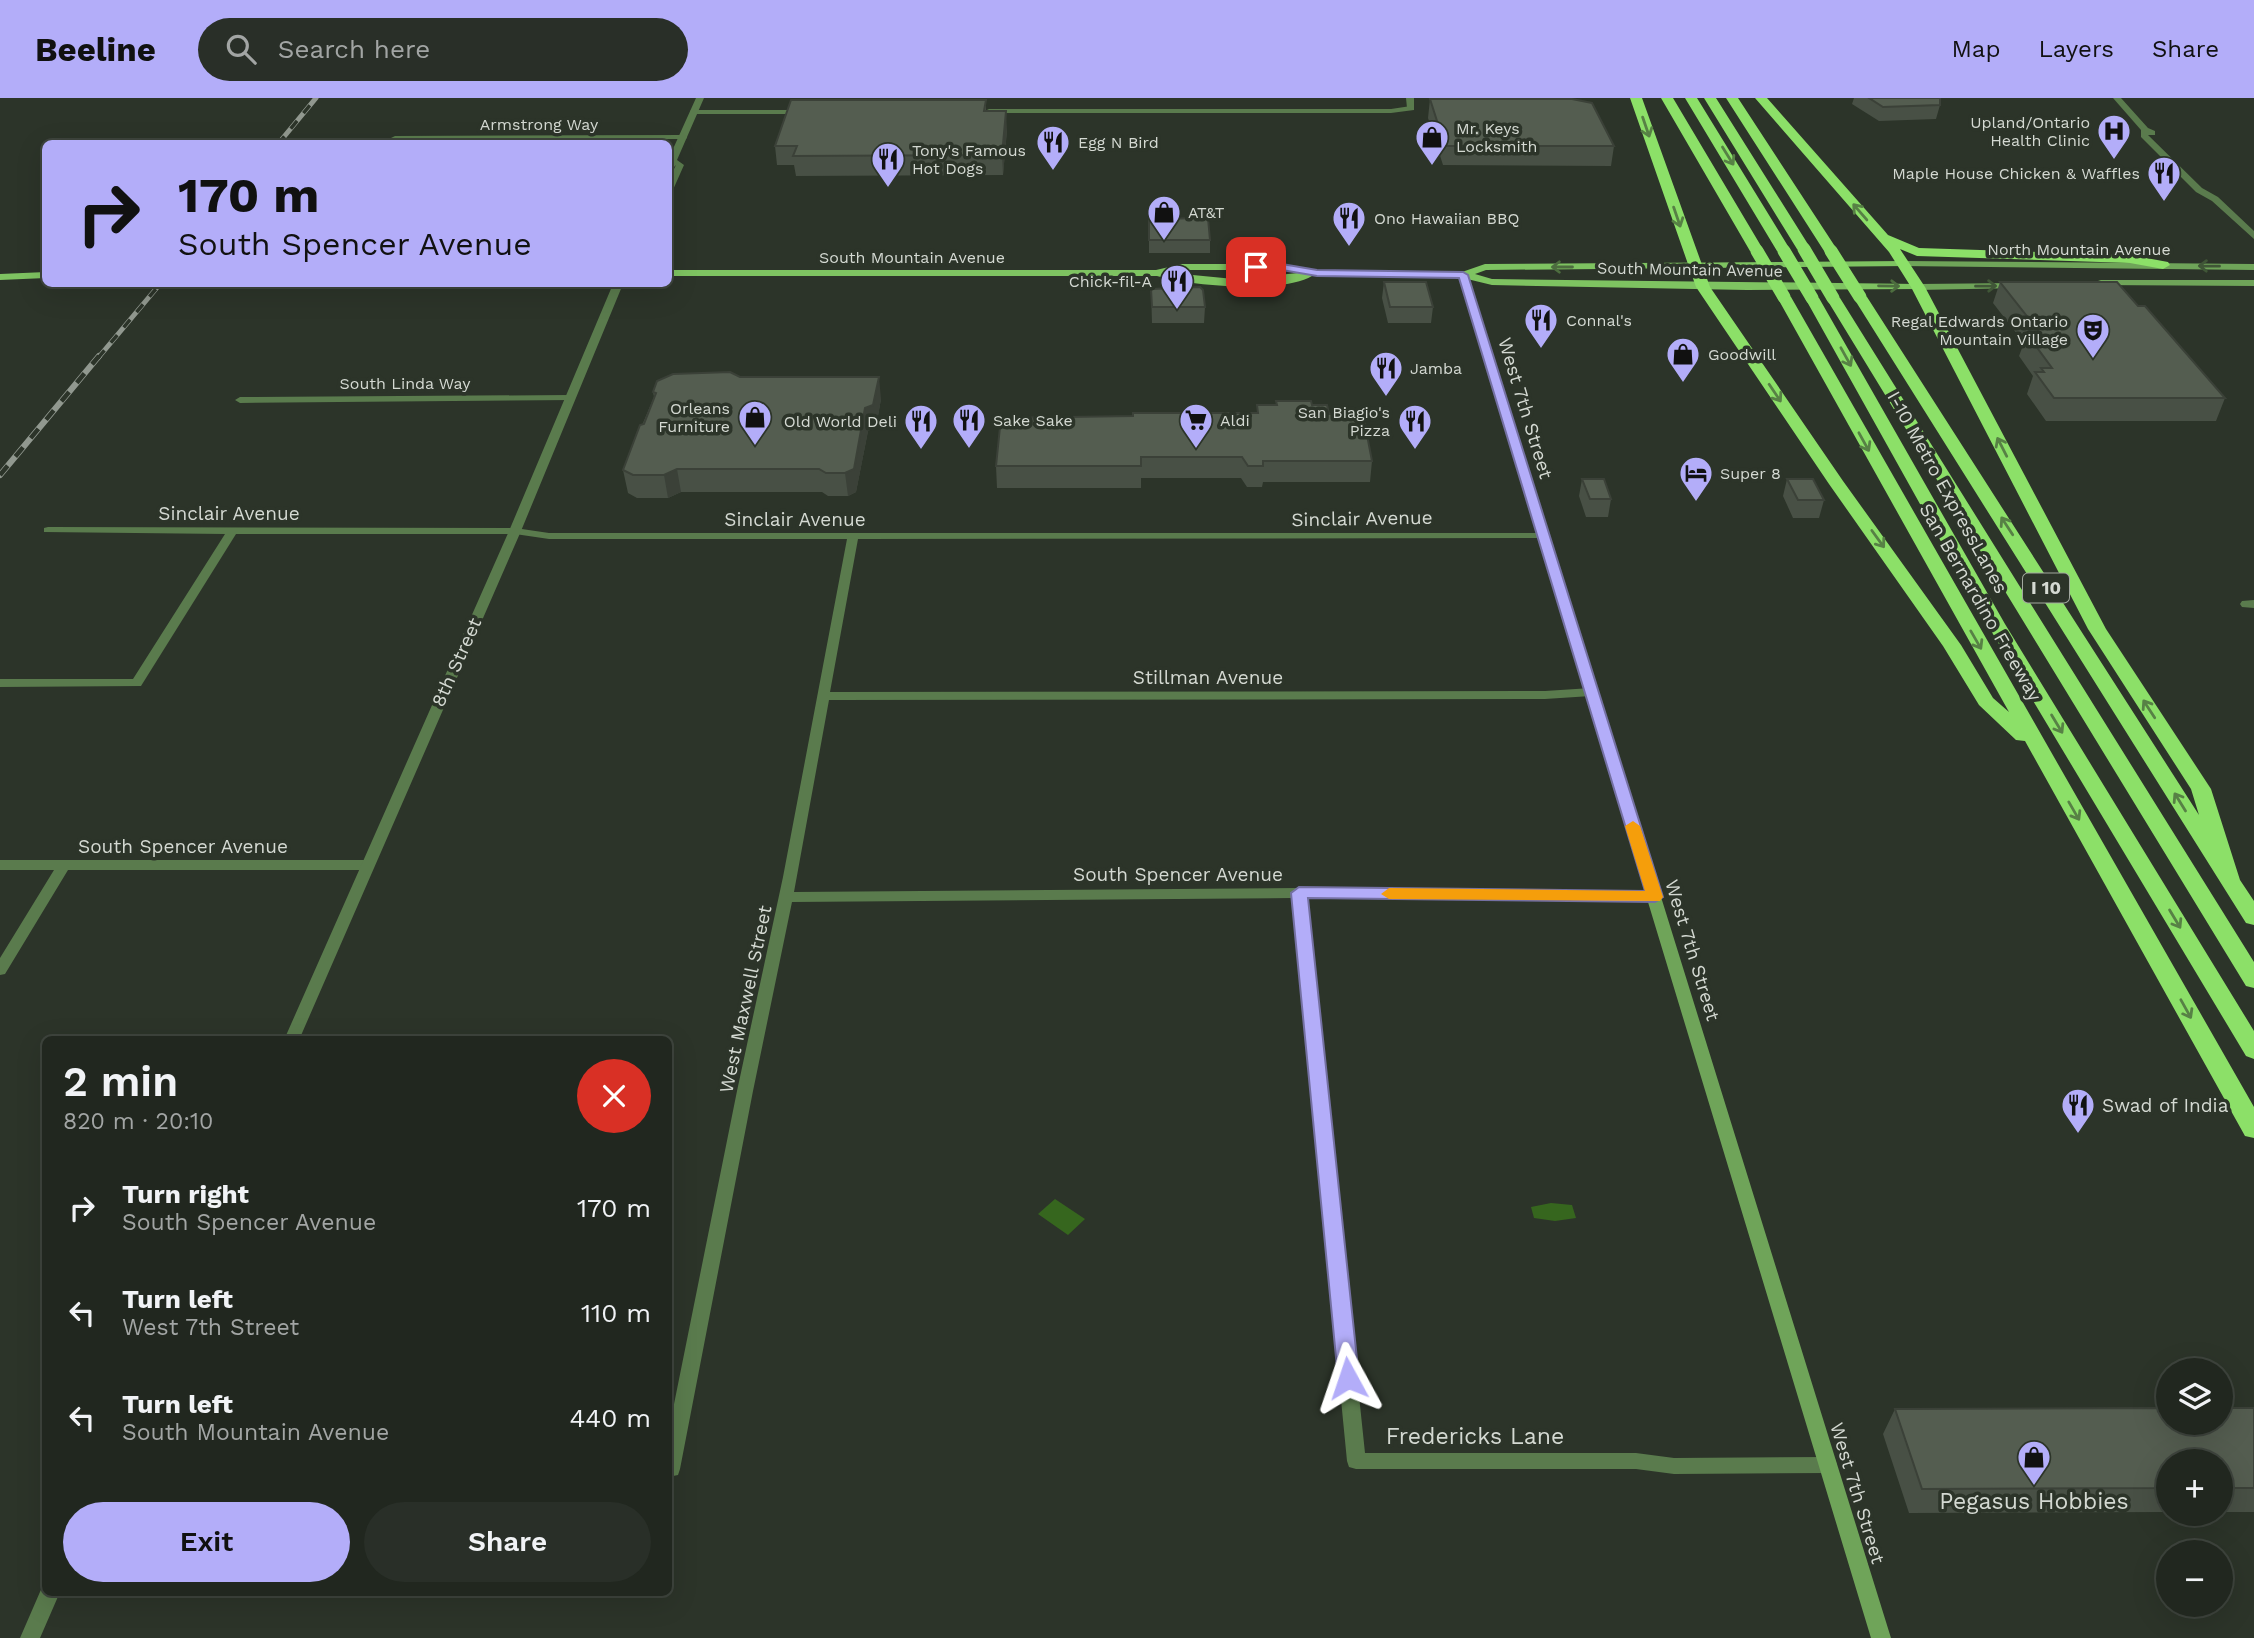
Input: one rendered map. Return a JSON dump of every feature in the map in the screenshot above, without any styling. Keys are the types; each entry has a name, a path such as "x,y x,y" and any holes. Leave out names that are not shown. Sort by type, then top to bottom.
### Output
{"highway":[{"path":"1636,98 1703,287 1837,484 1938,624 1986,701 2040,752"},
{"name":"San Bernardino Freeway","path":"1667,98 1784,297 1897,502 2254,1129"},
{"name":"I-10 Metro ExpressLanes","path":"1691,98 1812,298 1997,624 2254,1050"},
{"name":"I-10 Metro ExpressLanes","path":"1710,98 2254,980"},
{"path":"1720,98 1772,162"},
{"name":"I 10","path":"1732,98 2254,918"},
{"path":"1760,98 1880,234 1918,287 2097,629 2200,789 2230,880"},
{"path":"1880,234 1917,252 2130,259 2163,265"},
{"path":"1897,502 1997,624"},
{"path":"2022,550 2049,648"}],"main road":[{"name":"South Mountain Avenue","path":"1463,275 1485,267 1904,264"},
{"name":"North Mountain Avenue","path":"1904,264 2254,267"},
{"path":"0,273 42,268"},
{"path":"0,273 42,275"},
{"path":"0,273 42,281"},
{"name":"South Mountain Avenue","path":"672,273 1156,273 1186,280 1285,280 1317,273 1463,275 1492,282 1703,287 1918,287"},
{"name":"West 7th Street","path":"1463,275 1881,1638"},
{"name":"North Mountain Avenue","path":"2083,284 2254,283"},
{"name":"North Mountain Avenue","path":"1918,287 2030,285"}],"street":[{"path":"672,159 700,98"},
{"path":"975,111 1391,111 1411,108 1410,98"},
{"path":"2117,98 2145,130 2144,135 2193,184 2215,199 2254,236"},
{"path":"694,112 812,111"},
{"name":"Armstrong Way","path":"395,138 683,137"},
{"path":"672,161 680,164 672,181"},
{"name":"8th Street","path":"292,1036 515,531 617,287"},
{"name":"South Linda Way","path":"240,400 570,398"},
{"name":"Sinclair Avenue","path":"48,530 515,531 550,536 1543,535"},
{"path":"0,683 137,683 232,531"},
{"name":"West Maxwell Street","path":"672,1464 747,1080 786,897 853,536"},
{"name":"Stillman Avenue","path":"825,696 1545,695 1591,692"},
{"name":"South Spencer Avenue","path":"0,865 366,865"},
{"path":"0,970 64,865"},
{"name":"South Spencer Avenue","path":"786,897 1299,893 1655,897"},
{"name":"Fredericks Lane","path":"1299,893 1356,1461 1636,1461 1674,1466 1828,1465"},
{"path":"30,1638 48,1596"}],"shaded area":[{"path":"1055,1199 1085,1219 1068,1235 1038,1214"},
{"path":"1551,1203 1572,1205 1576,1218 1555,1221 1534,1218 1531,1207"}],"building":[{"path":"1869,98 1940,98 1940,105 1883,107"},
{"path":"1430,99 1572,99 1592,103 1614,146 1445,146"},
{"path":"791,100 986,100 984,111 1006,111 1002,155 793,156 797,146 775,146"},
{"path":"1208,218 1210,240 1149,240 1149,219"},
{"path":"1384,282 1426,282 1433,307 1390,307"},
{"name":"Regal Edwards Ontario Mountain Village","path":"2000,282 2117,282 2138,306 2145,306 2225,398 2054,398 2035,372 2044,372 2041,368 2052,368 2027,334 2041,334"},
{"path":"1200,287 1203,290 1205,307 1152,307 1151,289"},
{"name":"Orleans Furniture","path":"730,372 740,377 879,377 873,405 865,408 854,469 845,473 826,473 819,469 677,469 664,475 633,475 623,470 640,425 644,424 656,393 653,392 657,381 673,374"},
{"path":"1276,401 1311,401 1312,405 1327,405 1329,414 1363,414 1372,461 1263,461 1263,466 1248,466 1242,457 1141,457 1141,466 996,466 1000,427 1007,427 1008,418 1133,416 1133,413 1258,413 1257,405 1277,405"},
{"path":"1582,479 1604,479 1611,499 1590,499"},
{"path":"1787,479 1813,479 1824,500 1798,500"},
{"name":"Pegasus Hobbies","path":"2156,1408 2156,1435 2233,1435 2233,1408 2254,1408 2254,1488 2233,1488 2233,1449 2156,1449 2156,1488 1922,1489 1895,1409"}],"railway":[{"path":"281,140 316,98"},
{"path":"98,358 157,287"},
{"path":"0,475 99,356"}],"slow traffic":[{"path":"1389,894 1655,897 1633,826"}],"place":[{"name":"Upland/Ontario Health Clinic","path":"2114,161"},
{"name":"Mr. Keys Locksmith","path":"1432,167"},
{"name":"Egg N Bird","path":"1053,172"},
{"name":"Tony's Famous Hot Dogs","path":"888,189"},
{"name":"Maple House Chicken & Waffles","path":"2164,203"},
{"name":"AT&T","path":"1164,242"},
{"name":"Ono Hawaiian BBQ","path":"1349,248"},
{"name":"Chick-fil-A","path":"1177,311"},
{"name":"Connal's","path":"1541,350"},
{"name":"Regal Edwards Ontario Mountain Village","path":"2093,360"},
{"name":"Goodwill","path":"1683,384"},
{"name":"Jamba","path":"1386,398"},
{"name":"Orleans Furniture","path":"755,447"},
{"name":"Sake Sake","path":"969,450"},
{"name":"Aldi","path":"1196,450"},
{"name":"Old World Deli","path":"921,451"},
{"name":"San Biagio's Pizza","path":"1415,451"},
{"name":"Super 8","path":"1696,503"},
{"name":"Swad of India","path":"2078,1135"},
{"name":"Pegasus Hobbies","path":"2034,1487"}],"route":[{"path":"1256,267 1282,267 1317,273 1463,275 1655,897 1299,893 1348,1378"}]}
